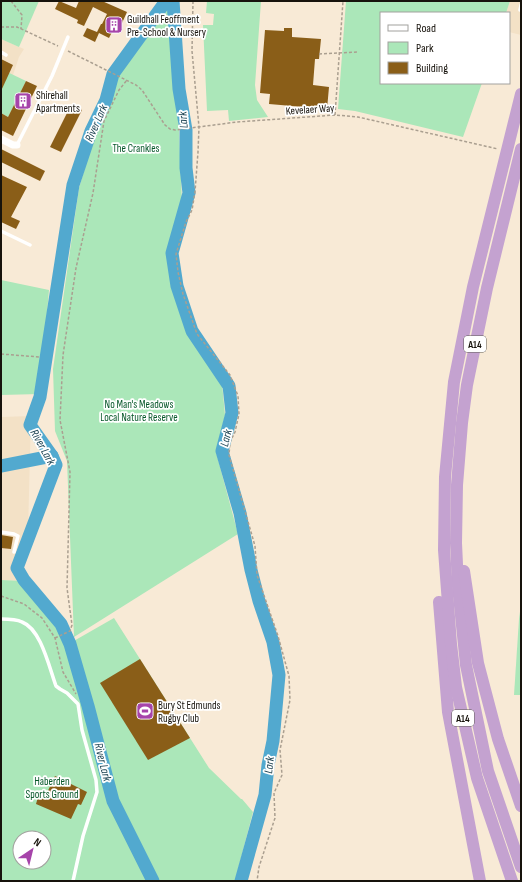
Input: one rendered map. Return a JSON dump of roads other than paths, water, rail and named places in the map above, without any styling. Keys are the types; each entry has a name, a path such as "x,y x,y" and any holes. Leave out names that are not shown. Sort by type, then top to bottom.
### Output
{"highway":[{"name":"A14","path":"512,881 477,778 456,687 450,644 444,550 445,477 454,382 473,287 521,94"},
{"name":"A14","path":"521,149 487,288 467,385 457,485 456,543 458,586 466,665 488,771 521,867"},
{"path":"456,543 464,573 478,663 498,739 521,806"},
{"path":"444,550 437,578 448,712 480,881"}],"street":[{"path":"1,139 13,145 17,145"}],"lane":[{"path":"520,10 521,5"},
{"path":"17,145 52,76 68,37"},
{"path":"1,52 6,55"},
{"path":"1,231 30,245"},
{"path":"1,532 18,536 14,552"},
{"path":"1,619 22,621 32,627 38,635 56,686 67,693 78,704 82,730 96,780 97,792 83,836 73,881"}],"waterway":[{"name":"River Lark","path":"153,881 113,801 70,644 61,624 24,580 17,568 56,465 52,456 30,425 40,397 73,185 91,131 106,100 113,74 166,1"},
{"name":"Lark","path":"173,1 179,89 186,130 186,168 189,193 172,253 177,286 192,331 229,386 232,413 222,451 240,513 251,570 259,601 273,642 279,675 273,741 268,765 265,795 241,881"},
{"path":"1,466 52,456"}],"place":[{"name":"Guildhall Feoffment Pre-School & Nursery","path":"114,25"},
{"name":"Shirehall Apartments","path":"23,101"},
{"name":"Bury St Edmunds Rugby Club","path":"145,711"}],"park label":[{"name":"The Crankles","path":"136,148"},
{"name":"No Man's Meadows Local Nature Reserve","path":"139,410"},
{"name":"Haberden Sports Ground","path":"52,787"}]}
